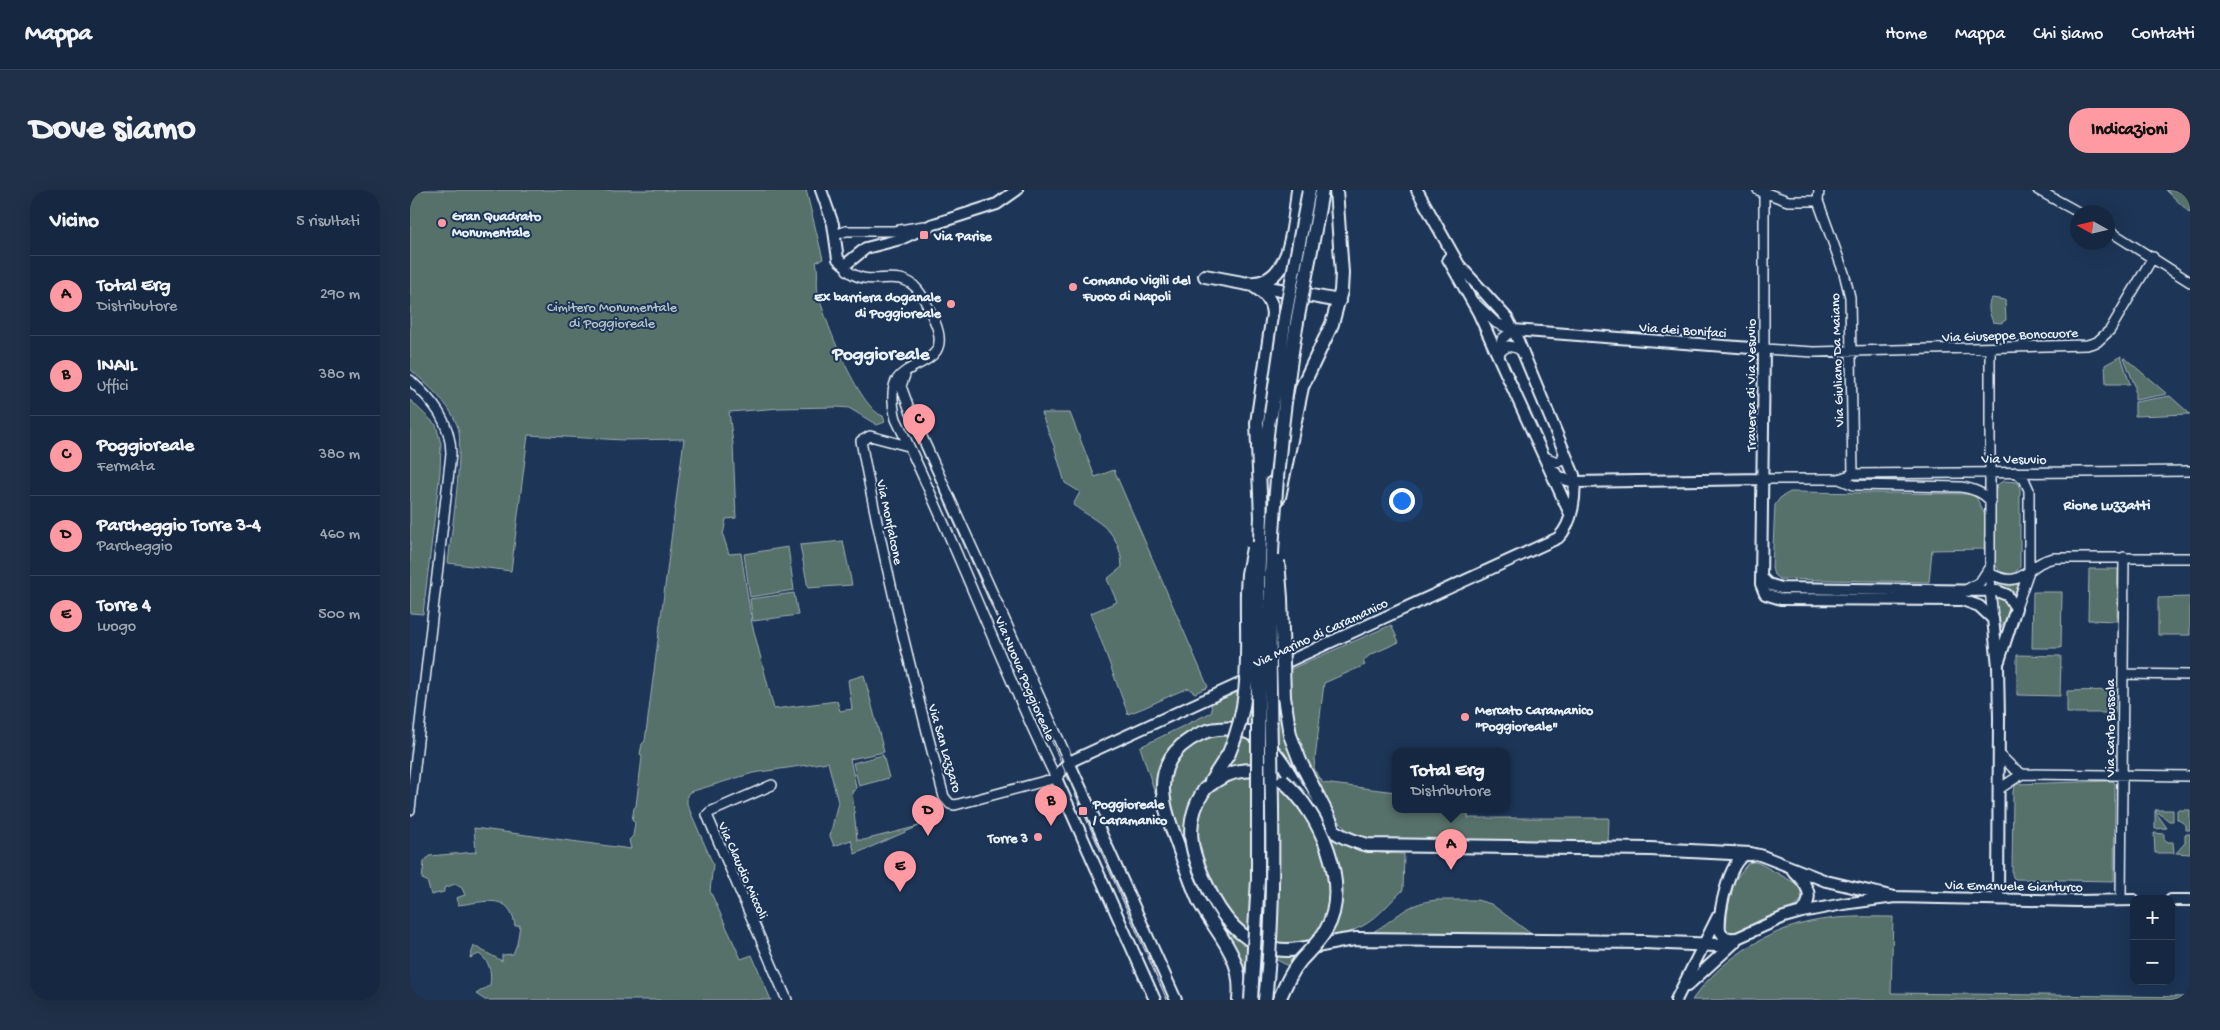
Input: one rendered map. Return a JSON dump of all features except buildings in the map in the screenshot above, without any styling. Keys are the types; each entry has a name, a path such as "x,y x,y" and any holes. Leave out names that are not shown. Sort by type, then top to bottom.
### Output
{"highway":[{"path":"1249,283 1269,280 1282,265 1289,241 1298,190"},
{"path":"1265,1000 1271,914 1270,616 1266,446 1279,356 1309,190"},
{"path":"1251,1000 1258,879 1258,584 1280,444 1291,358 1322,190"},
{"path":"1336,190 1342,273 1338,301 1332,324 1302,387 1288,461 1248,574 1246,692 1243,715 1229,753 1196,802 1192,814 1190,836 1200,872 1213,898 1230,925 1241,934 1264,947 1281,950 1301,949 1344,940 1375,939 1704,944 1725,944 1737,939"},
{"path":"1205,276 1338,301"},
{"path":"1249,283 1267,296 1273,314 1257,423 1267,518 1282,598 1284,697 1290,735 1300,761 1328,819 1338,831 1351,840"},
{"path":"1239,1000 1238,978 1232,956 1224,938 1209,918 1194,889 1163,799 1163,784 1166,770 1178,750 1191,739 1209,731 1225,728 1239,730 1253,734 1266,742 1278,756 1318,817 1329,827 1351,840 1368,845 1650,849 1751,854"},
{"path":"1205,790 1221,777 1239,771 1254,770 1277,778 1287,785 1301,802 1318,829 1326,849 1336,882 1333,914 1322,936 1295,968 1279,1000"}],"main road":[{"path":"821,190 833,224 838,259 845,264 849,264 866,248 901,239 931,225 997,204 1017,190"},
{"path":"1410,190 1456,268 1500,310 1513,330 1565,452 1574,482"},
{"path":"1417,190 1498,356 1570,515"},
{"name":"Via dei Bonifaci","path":"1513,330 1764,349"},
{"name":"Traversa di Via Vesuvio","path":"1762,578 1764,349"},
{"path":"1549,467 1561,478 1574,482"},
{"name":"Via Vesuvio","path":"1574,482 1763,479"},
{"name":"Via Marino di Caramanico","path":"1069,762 1558,538 1564,532 1570,515 1574,482"},
{"path":"1762,578 1768,584 1781,588 1990,589 2007,595 2016,608 2006,635 1998,666"},
{"path":"1762,578 1762,590 1774,598 1962,600 1979,606 1992,619 1998,666 1998,899"},
{"path":"1056,778 1069,762"},
{"name":"Via Nuova Poggioreale","path":"1069,762 1176,1000"},
{"name":"Via Nuova Poggioreale","path":"1056,778 1155,1000"},
{"path":"1678,997 1724,901 1735,864 1745,855 1751,854"},
{"name":"Via Emanuele Gianturco","path":"1751,854 1760,855 1840,885 1895,896 2130,900"},
{"name":"Via Emanuele Gianturco","path":"1788,867 1804,882 1809,890 1809,901 1802,912"},
{"name":"Via Emanuele Gianturco","path":"1678,997 1737,939 1768,924 1802,912 1895,896"},
{"path":"2175,900 2190,900"},
{"path":"1724,901 1720,931 1724,937 1737,939"}],"street":[{"name":"Via Giuliano Da Maiano","path":"1819,190 1818,201 1847,282 1852,314 1854,474"},
{"path":"2038,190 2070,208"},
{"path":"1762,191 1788,201 1818,201"},
{"name":"Traversa di Via Vesuvio","path":"1762,191 1764,349"},
{"path":"838,234 846,231 894,231 931,225"},
{"path":"2115,234 2190,282"},
{"name":"Via Giuseppe Bonocuore","path":"1852,351 2076,346 2097,342 2110,330 2153,257"},
{"name":"Via Nuova Poggioreale","path":"849,264 856,276 865,279 903,279 914,284 919,290 936,325 938,343 930,358 901,376 895,385 894,409 897,422 1056,778"},
{"path":"1470,297 1496,324 1513,330"},
{"path":"1498,356 1502,339 1513,330"},
{"path":"1498,356 1508,346 1523,352"},
{"path":"1990,348 1990,589 1992,619"},
{"name":"Via dei Bonifaci","path":"1764,349 1793,352 1852,351"},
{"name":"Via Nuova Poggioreale","path":"911,370 902,378 901,386 912,414 1069,762"},
{"path":"410,380 427,396 445,420 451,448 410,810"},
{"path":"897,422 898,414 902,410 912,414"},
{"name":"Via Monfalcone","path":"908,446 870,436 861,441 874,510 908,658"},
{"path":"1545,457 1557,462 1561,460 1565,452"},
{"name":"Via Vesuvio","path":"1839,480 1854,474 1991,471 2045,473 2190,471"},
{"path":"2016,472 2024,479 2030,490"},
{"path":"2016,608 2029,571 2030,490 2033,483 2045,473"},
{"name":"Via Vesuvio","path":"1763,479 1839,480 1854,485 1960,487 1977,491 1990,502"},
{"path":"1990,570 2011,580 2029,571 2046,559 2054,558 2124,556 2190,558"},
{"name":"Via Carlo Bussola","path":"2121,900 2124,556"},
{"path":"1966,590 1980,582 1990,570"},
{"name":"Via San Lazzaro","path":"908,658 944,797 950,804 955,805 1056,778"},
{"path":"2123,674 2190,675"},
{"path":"1999,754 2022,774"},
{"path":"1998,789 2022,774 2190,776"},
{"name":"Via Claudio Miccoli","path":"772,786 710,812 707,815 787,1000"}],"green space":[{"name":"Cimitero Monumentale di Poggioreale","path":"410,190 806,190 823,259 816,262 817,288 821,304 834,340 853,380 863,397 874,410 883,416 885,422 877,425 849,408 837,407 780,408 729,412 733,444 736,518 726,519 723,535 729,554 741,553 752,624 774,709 837,701 840,711 852,709 848,680 864,675 884,752 850,759 856,787 855,791 852,791 857,840 864,840 919,826 855,854 851,840 834,846 830,836 838,802 828,762 753,773 690,792 687,795 687,804 713,864 710,891 741,959 752,955 771,1000 485,1000 476,994 490,985 491,976 488,964 483,957 479,954 470,958 474,946 502,961 502,955 513,954 517,944 520,925 515,926 513,915 502,904 487,901 458,905 456,898 465,895 462,888 455,884 444,888 444,892 431,895 427,881 422,879 424,862 429,856 476,852 474,828 631,849 629,840 633,836 635,823 632,820 636,806 642,757 640,754 642,744 645,741 684,439 624,440 528,435 511,571 448,563 457,482 459,432 449,409 443,401 410,369"},
{"path":"2166,190 2190,190 2190,213"},
{"path":"1992,298 2005,300 2006,320 2001,323 1993,322 1989,310"},
{"path":"2121,356 2130,384 2106,384 2105,365"},
{"path":"2124,358 2167,394 2135,400 2135,386"},
{"path":"2170,396 2190,414 2135,416 2135,402"},
{"path":"410,400 436,425 441,444 440,472 423,614 410,613"},
{"path":"1041,413 1070,413 1095,477 1114,470 1208,687 1195,693 1188,688 1128,714 1091,613 1117,602 1107,579 1122,567 1120,554 1113,536 1107,529 1073,505 1080,492 1065,483 1054,446"},
{"path":"2003,481 2018,482 2020,487 2020,567 2013,575 2000,572 1995,564 1995,491 1997,485"},
{"path":"1790,492 1969,494 1976,497 1985,515 1984,549 1932,550 1929,582 1779,579 1774,575 1772,568 1775,505 1780,498"},
{"path":"843,541 852,585 808,588 800,545"},
{"path":"788,547 794,590 750,597 744,554"},
{"path":"2089,569 2118,569 2117,621 2088,620"},
{"path":"1996,583 2010,586 2019,583 2014,598 1996,586"},
{"path":"2033,592 2062,592 2061,648 2032,648"},
{"path":"794,593 798,615 753,621 750,599"},
{"path":"1997,596 2003,598 2010,609 2001,628 1998,615"},
{"path":"2190,597 2190,635 2158,635 2158,598"},
{"path":"1391,625 1399,642 1370,655 1363,661 1365,665 1324,683 1314,768 1323,783 1392,792 1392,813 1468,813 1468,818 1609,818 1608,844 1371,841 1346,829 1334,815 1321,812 1288,760 1275,745 1260,733 1243,725 1224,723 1202,728 1171,750 1167,798 1170,779 1176,762 1180,755 1193,743 1202,738 1227,732 1243,734 1252,739 1274,761 1321,828 1331,836 1360,849 1380,853 1404,854 1403,890 1371,921 1335,938 1298,946 1277,945 1253,936 1216,912 1233,934 1248,946 1267,953 1294,957 1288,966 1277,960 1235,978 1160,808 1140,747 1212,712 1211,704"},
{"path":"2017,655 2061,656 2060,696 2017,695"},
{"path":"2116,690 2115,713 2067,713 2067,691"},
{"path":"883,755 889,778 859,786 853,763"},
{"path":"2112,781 2115,783 2114,881 2014,879 2012,874 2013,791 2016,784"},
{"path":"2155,810 2173,810 2173,821 2169,821"},
{"path":"2177,810 2190,810 2190,830 2186,830 2186,825 2177,819"},
{"path":"2155,811 2167,828 2155,829"},
{"path":"2154,833 2164,834 2164,839 2168,842 2173,842 2174,853 2155,853"},
{"path":"2185,834 2190,834 2190,854 2176,853 2185,843"},
{"path":"1754,862 1797,884 1800,887 1802,899 1796,906 1760,920 1732,935 1724,931 1723,925 1735,880 1748,863"},
{"path":"1436,900 1477,900 1491,904 1530,933 1531,937 1369,934 1407,909"},
{"path":"1893,917 1891,993 2190,997 2190,1000 1692,1000 1705,984 1734,957 1751,945 1788,928 1828,919"}],"tram line":[{"path":"912,428 1167,1000"}],"place":[{"name":"Gran Quadrato Monumentale","path":"442,223"},
{"name":"Via Parise","path":"924,235"},
{"name":"Comando Vigili del Fuoco di Napoli","path":"1073,287"},
{"name":"Ex barriera doganale di Poggioreale","path":"951,304"},
{"name":"Poggioreale","path":"919,445"},
{"name":"Mercato Caramanico \"Poggioreale\"","path":"1465,717"},
{"name":"Poggioreale / Caramanico","path":"1083,811"},
{"name":"INAIL","path":"1051,826"},
{"name":"Parcheggio Torre 3-4","path":"928,836"},
{"name":"Torre 3","path":"1038,837"},
{"name":"Total Erg","path":"1451,870"},
{"name":"Torre 4","path":"900,892"}],"district":[{"name":"Poggioreale","path":"881,352"},
{"name":"Rione Luzzatti","path":"2107,504"}]}
